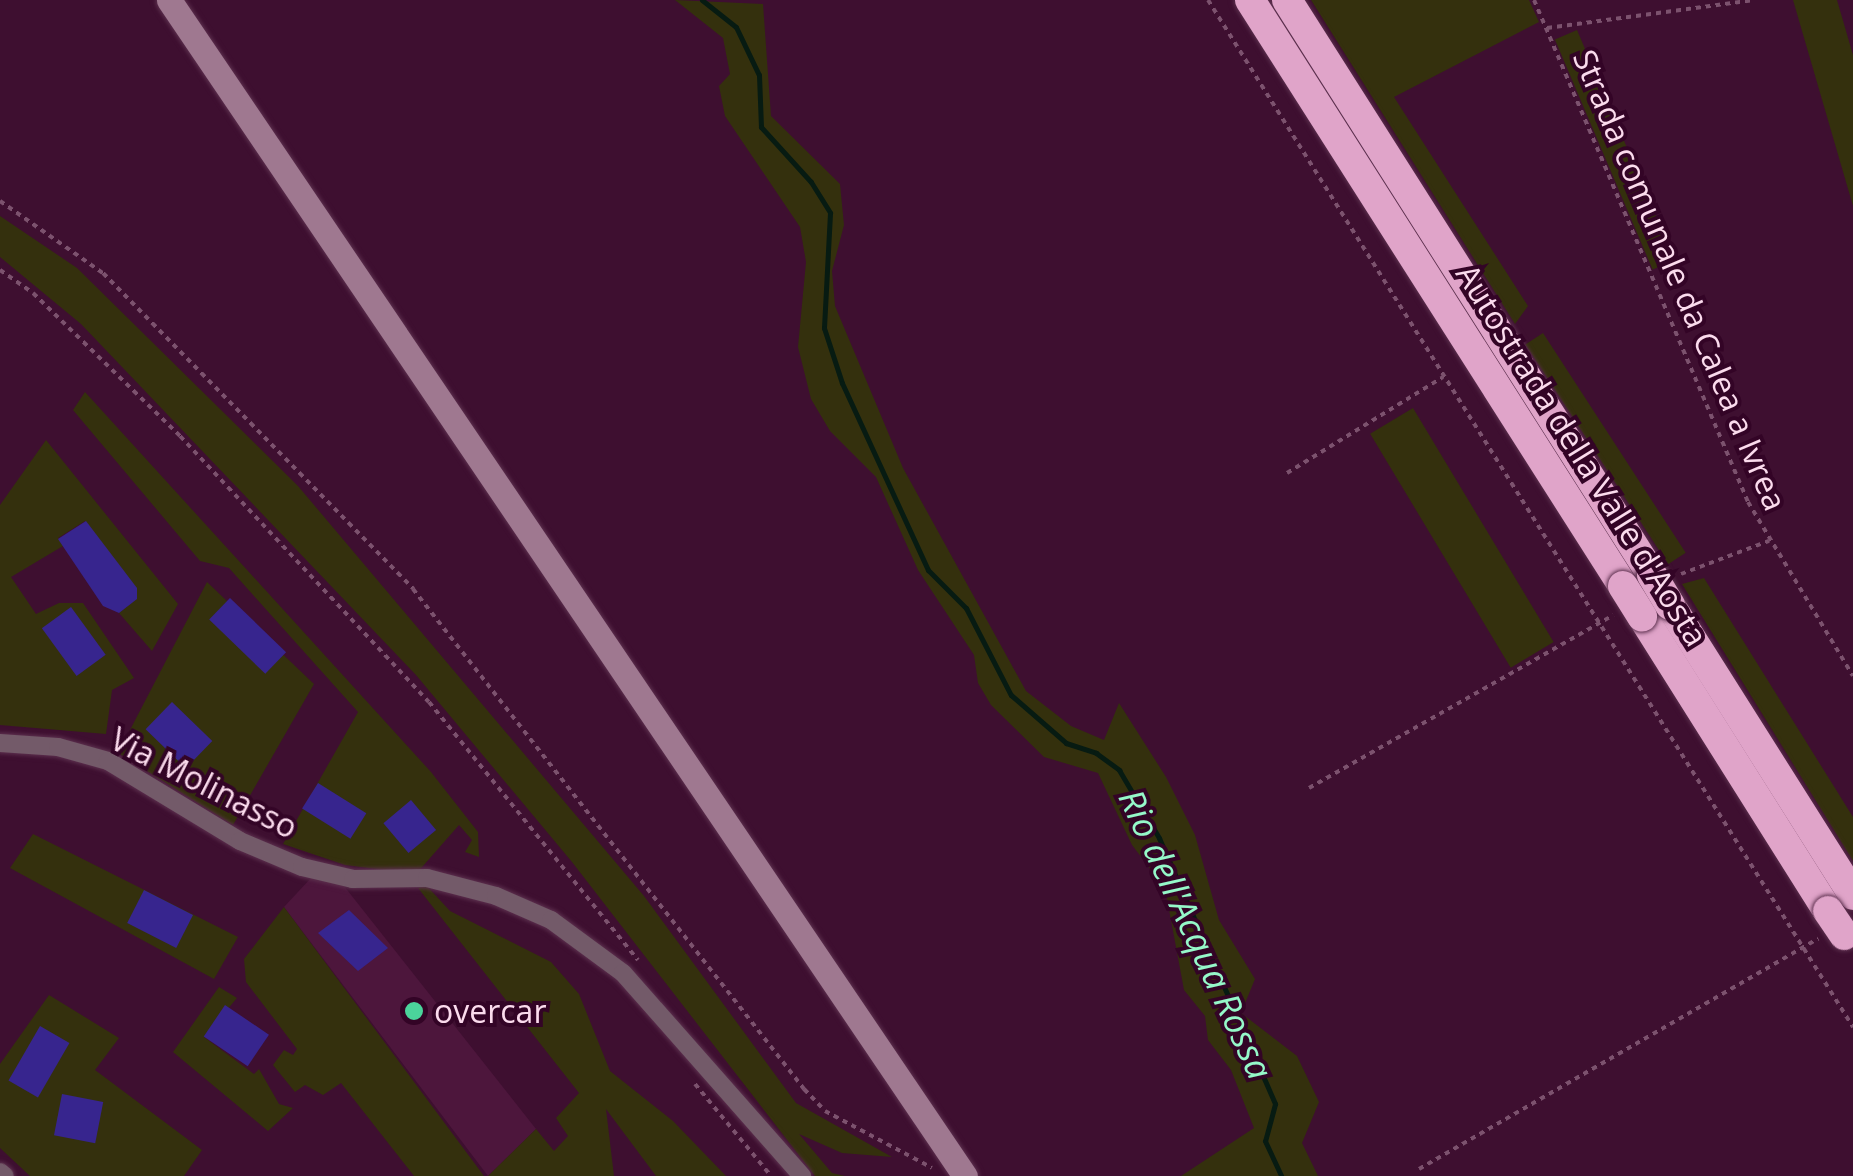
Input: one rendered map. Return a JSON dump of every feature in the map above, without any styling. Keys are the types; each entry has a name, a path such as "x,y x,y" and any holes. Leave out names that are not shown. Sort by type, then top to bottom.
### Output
{"highway":[{"name":"Autostrada della Valle d'Aosta","path":"1250,0 1652,575 1656,611"},
{"name":"Autostrada della Valle d'Aosta","path":"1287,0 1488,344 1622,586 1656,611 1845,922"}],"main road":[{"path":"170,0 963,1173"}],"street":[{"name":"Via Molinasso","path":"0,743 58,747 108,761 240,841 302,866 353,879 428,878 496,896 551,920 623,973 686,1052 738,1097 802,1176"}],"path":[{"path":"1208,0 1853,1027"},
{"name":"Strada comunale da Calea a Ivrea","path":"1534,0 1705,409 1769,541 1853,676"},
{"path":"1547,28 1754,0"},
{"path":"0,201 103,273 413,589 825,1110 946,1176 963,1173"},
{"path":"0,270 180,436 430,702 644,969"},
{"path":"1287,473 1443,377"},
{"path":"1685,572 1769,541"},
{"path":"1309,788 1600,623"},
{"path":"1419,1170 1803,948"},
{"path":"686,1052 697,1092 771,1176"}],"shaded area":[{"path":"675,0 763,4 771,116 840,184 844,225 832,271 835,306 903,468 1026,691 1071,726 1104,740 1119,703 1166,777 1195,835 1219,920 1255,979 1241,1013 1297,1056 1319,1102 1302,1143 1318,1176 1181,1176 1254,1128 1231,1070 1208,1040 1205,1016 1184,990 1165,888 1132,845 1098,773 1044,757 991,705 978,683 974,655 918,570 876,477 830,431 811,399 798,347 806,262 800,227 725,116 719,86 730,74 723,38"},
{"path":"1311,0 1529,0 1539,22 1394,97 1528,306 1515,324"},
{"path":"1793,0 1837,0 1853,55 1853,206"},
{"path":"1577,30 1675,260 1653,270 1555,39"},
{"path":"0,216 77,268 298,486 644,896 796,1103 892,1157 842,1153 799,1134 832,1173 845,1176 815,1176 572,862 416,675 81,324 0,257"},
{"path":"1543,333 1686,553 1668,564 1525,344"},
{"path":"85,392 431,772 478,832 479,857 465,852 472,840 459,825 416,874 345,865 283,844 358,712 229,568 200,561 73,410"},
{"path":"1413,408 1554,642 1511,668 1370,434"},
{"path":"46,440 178,604 152,651 119,613 136,599 85,521 58,538 63,546 11,577 36,614 59,603 83,603 134,678 112,690 106,734 0,725 0,505"},
{"path":"1704,578 1853,817 1853,861 1682,584"},
{"path":"207,582 314,684 233,825 118,753"},
{"path":"33,834 238,937 214,979 10,868"},
{"path":"311,878 344,886 536,1129 488,1176 284,907"},
{"path":"426,885 450,911 551,962 579,994 610,1071 673,1121 726,1176 656,1176 606,1109 614,1176 488,1176 536,1129 554,1151 568,1136 556,1118 579,1093 418,888"},
{"path":"284,907 484,1176 414,1176 341,1083 323,1095 305,1085 295,1092 273,1065 284,1050 293,1055 297,1049 246,982 244,959"},
{"path":"219,987 237,998 204,1037 254,1074 259,1069 279,1104 293,1108 268,1131 173,1052"},
{"path":"49,995 119,1038 95,1070 202,1150 184,1176 30,1176 0,1148 0,1064"}],"building":[{"path":"86,521 137,588 137,599 119,613 103,606 58,539"},
{"path":"230,598 286,652 265,674 209,620"},
{"path":"71,607 106,655 77,676 42,628"},
{"path":"172,702 212,741 186,768 146,729"},
{"path":"318,783 366,813 350,839 302,808"},
{"path":"411,800 436,830 408,853 383,823"},
{"path":"144,890 193,915 176,948 127,923"},
{"path":"349,910 388,948 358,971 318,933"},
{"path":"225,1005 269,1035 248,1066 204,1037"},
{"path":"40,1026 69,1043 38,1098 8,1081"},
{"path":"62,1094 103,1102 95,1143 54,1135"}],"waterway":[{"name":"Rio dell'Acqua Rossa","path":"702,0 736,27 759,75 761,127 811,182 830,213 824,328 842,383 928,570 966,608 1011,695 1066,743 1096,753 1119,770 1159,838 1275,1104 1265,1141 1281,1176"}],"place":[{"name":"overcar","path":"414,1011"}]}
